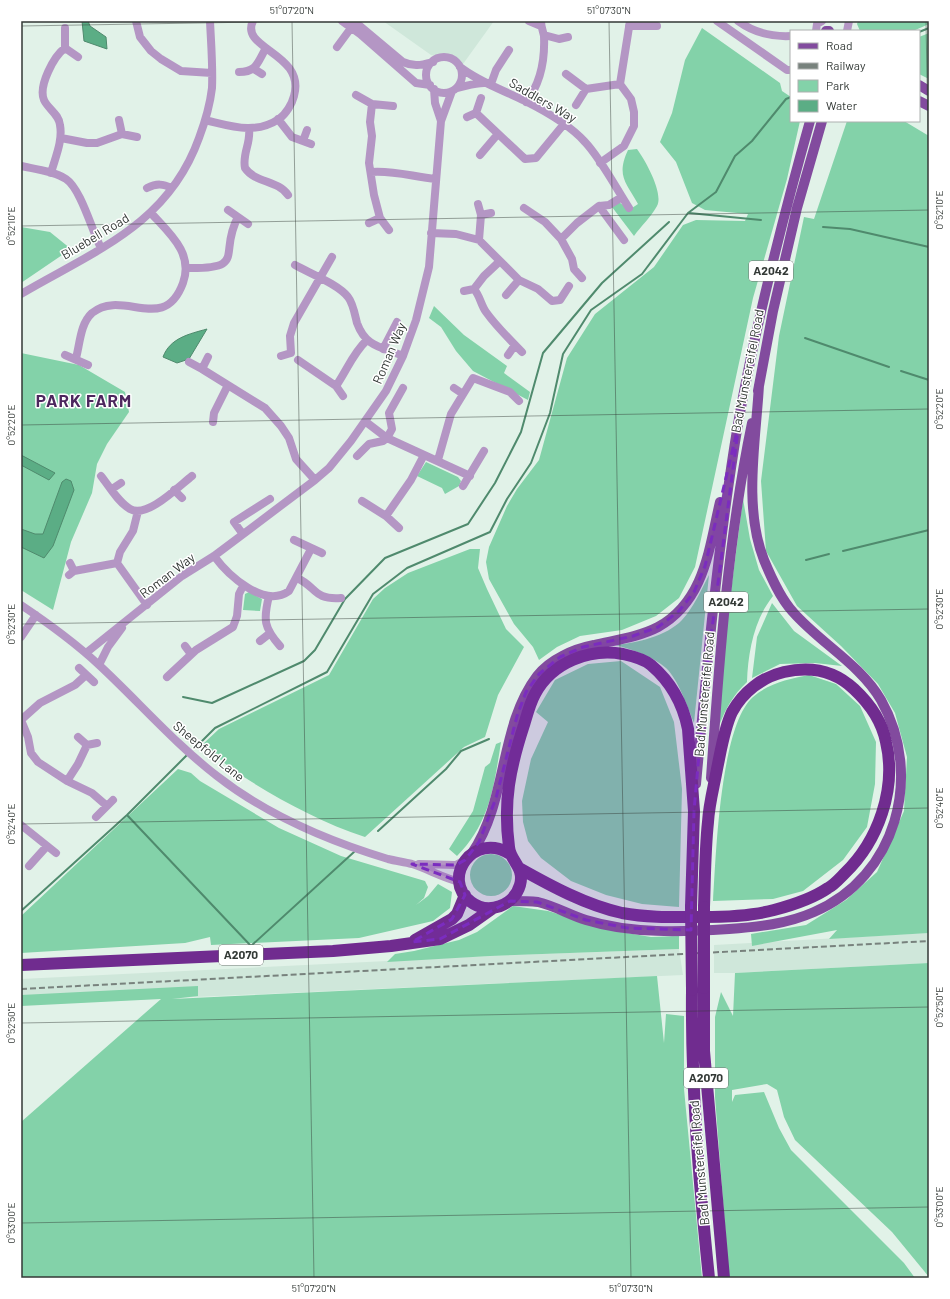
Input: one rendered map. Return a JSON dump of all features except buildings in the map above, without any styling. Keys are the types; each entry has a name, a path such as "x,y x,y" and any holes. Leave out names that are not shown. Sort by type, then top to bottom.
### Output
{"highway":[{"path":"694,811 688,729 682,707 674,691 650,664 632,656 609,652 586,655 565,663 547,678 536,693 518,744 506,800 506,827 510,854 520,868 554,888 622,912 659,917 719,917 764,913 801,902 830,888 856,862 873,837 886,797 888,774 887,742 880,722 863,698 850,685 834,674 811,668 799,669 778,673 762,680 742,697 732,713 722,742 708,820"},
{"name":"Bad Munstereifel Road","path":"694,811 691,907 691,1047 696,1133 709,1278"},
{"name":"Bad Munstereifel Road","path":"708,820 704,907 704,1051 724,1278"},
{"path":"510,854 495,847 479,849 468,856 461,867 460,882 465,895 478,906 493,908 502,906 510,901 520,886 520,868"},
{"name":"A2070","path":"412,942 452,920 457,914 465,895"},
{"name":"A2070","path":"21,965 333,951 391,946 445,936 479,919 493,908"}],"main road":[{"path":"920,86 929,91"},
{"path":"920,102 929,106"},
{"name":"Bad Munstereifel Road","path":"694,811 714,594 724,514 739,423 763,302 789,194 810,122"},
{"name":"Bad Munstereifel Road","path":"708,820 718,678 744,461 773,311 797,208 822,122"},
{"path":"510,901 537,902 586,920 627,928 684,930 768,925 792,920 816,912 838,898 861,879 888,843 898,812 900,783 901,759 895,731 880,699 856,670 792,611 774,584 763,557 755,527 753,506 759,385"},
{"path":"468,856 479,842 490,817 510,742 526,692 539,674 560,657 583,647 633,636 658,627 679,611 694,592 705,566 739,423"}],"street":[{"path":"136,21 140,36 151,51 161,59 181,71 212,73"},
{"name":"Bluebell Road","path":"21,294 119,238 151,213 172,188 190,161 205,120 212,89 210,21"},
{"path":"205,120 236,128 249,129 266,125 278,120 293,100 295,83 292,71 286,62 266,48 253,36 251,31 253,21"},
{"path":"342,21 352,25 403,62 410,65 420,66 438,59 449,58 454,61 460,67 462,76 455,89 445,93 432,87 416,83 352,25"},
{"path":"526,102 540,77 543,62 544,35 541,23 529,21"},
{"path":"717,21 787,70 790,70"},
{"path":"738,21 746,27 762,33 790,36"},
{"path":"816,30 818,24 822,21"},
{"path":"600,164 624,146 634,126 634,112 630,99 620,84 630,23 657,26"},
{"path":"337,47 352,25"},
{"path":"65,28 65,48"},
{"path":"544,35 559,39 568,37"},
{"path":"65,48 78,57"},
{"path":"51,173 61,138 60,123 45,102 43,95 45,81 52,61 59,52 65,48"},
{"path":"239,72 249,72 254,69 266,48"},
{"name":"Saddlers Way","path":"491,84 496,70 509,50"},
{"path":"432,87 427,73 433,62"},
{"name":"Saddlers Way","path":"460,67 476,78 526,102 564,124 585,142 629,208"},
{"path":"254,69 262,74"},
{"path":"566,74 586,89 620,84"},
{"name":"Saddlers Way","path":"455,89 471,83 491,84"},
{"name":"Roman Way","path":"432,87 441,121"},
{"name":"Roman Way","path":"86,653 182,576 214,556 242,533 288,502 315,480 329,468 366,422 386,391 403,356 416,320 429,267 441,121 455,89"},
{"path":"576,105 586,89"},
{"path":"356,95 372,104 393,106"},
{"path":"467,117 476,113 481,98"},
{"path":"372,104 370,122 372,136 370,163 371,172 374,195 380,218 388,230"},
{"path":"476,113 497,135 525,158 536,158 564,124"},
{"path":"119,120 122,134"},
{"path":"278,120 292,136 307,142 307,130"},
{"path":"249,129 249,141 245,155 245,168 252,174 280,187 288,195"},
{"path":"61,138 87,143 97,143 122,134 137,137"},
{"path":"480,155 497,135"},
{"path":"21,166 51,173 67,180 77,191 101,248"},
{"path":"371,172 392,171 414,177 436,179"},
{"path":"147,188 153,185 162,184 172,188"},
{"path":"561,239 577,223 599,206 609,205 622,197"},
{"path":"478,204 481,215 479,240"},
{"path":"599,206 624,240"},
{"path":"524,208 545,222 561,239 572,259 574,269 582,278"},
{"path":"228,210 248,224"},
{"path":"481,215 491,212"},
{"path":"76,358 84,325 93,313 111,305 153,310 168,305 180,291 187,268 178,243 151,213"},
{"path":"187,268 214,268 224,262 230,254 232,231 238,217"},
{"path":"370,222 380,218"},
{"path":"431,233 456,234 479,240 492,251 519,280 538,289 552,301 560,300 569,286"},
{"path":"281,356 291,353 290,336 294,323 305,302 321,280 332,257"},
{"path":"464,290 474,289 484,276 500,261"},
{"path":"295,265 335,286 348,297 359,328 367,340 403,356"},
{"path":"506,295 519,280"},
{"path":"474,289 481,298 484,310 522,352"},
{"path":"383,348 398,322"},
{"path":"336,386 346,371 354,354 367,340"},
{"path":"508,354 515,345"},
{"path":"66,355 76,358 88,365"},
{"path":"202,369 208,358"},
{"path":"298,360 336,386 343,396"},
{"path":"189,362 255,400 274,417 289,438 296,459 315,480"},
{"path":"438,460 451,414 473,378 510,392 519,401"},
{"path":"213,422 214,413 228,385"},
{"path":"357,456 369,444 383,441 387,438 392,429 389,414 403,388"},
{"path":"454,388 463,394"},
{"path":"366,422 387,438 438,460 470,476"},
{"path":"463,486 484,451"},
{"path":"386,516 411,480 424,455"},
{"path":"101,476 125,505 138,511 151,508 192,476"},
{"path":"112,489 121,483"},
{"path":"174,490 182,498"},
{"path":"242,533 234,522 270,499"},
{"path":"362,502 386,516 399,528"},
{"path":"138,511 133,531 120,552 117,563 146,605"},
{"path":"294,540 322,554"},
{"path":"214,556 243,586 269,596 285,594 289,591 311,549"},
{"path":"71,570 117,563"},
{"path":"297,578 305,581 317,594 328,599 341,598"},
{"path":"167,677 191,654 233,627 237,616 239,594 243,586"},
{"path":"269,596 265,615 266,626 269,634 280,646"},
{"name":"Sheepfold Lane","path":"21,605 99,664 167,733 217,776 269,810 319,834 389,859 412,864 460,882"},
{"path":"21,637 36,615"},
{"name":"Roman Way","path":"99,664 108,647 126,622"},
{"path":"260,641 269,634"},
{"path":"185,646 191,654"},
{"path":"79,668 94,682"},
{"path":"86,675 75,686 40,703 21,720 26,729 34,758 66,781 92,793 107,806"},
{"path":"78,737 87,745"},
{"path":"66,781 78,764 87,745 96,742"},
{"path":"96,816 113,800"},
{"path":"21,825 56,853"},
{"path":"29,866 47,846"},
{"name":"Sheepfold Lane","path":"412,864 456,865 468,856"}],"highlighted area":[{"path":"739,423 706,675 694,811 691,930 627,928 586,920 537,902 510,901 440,939 412,942 452,919 465,895 460,882 412,864 456,865 465,860 479,842 496,798 517,716 526,692 539,674 560,657 583,647 633,636 658,627 679,611 694,592 705,566"}],"shaded area":[{"path":"383,21 494,21 463,64 431,55"},
{"path":"929,933 929,963 714,973 714,945"},
{"path":"679,949 683,975 21,1005 21,979 490,956"}],"green space":[{"path":"858,21 929,21 929,24 915,30 860,30 857,24"},
{"path":"702,28 780,83 782,91 790,96 790,122 800,122 787,179 753,298 695,567 679,598 656,616 622,630 580,636 557,647 539,660 533,647 514,624 489,579 486,562 489,547 507,506 517,489 539,460 567,358 595,314 654,267 683,225 696,220 745,221 748,214 705,210 692,203 676,162 660,142 672,113 685,60"},
{"path":"929,33 929,79 920,74 920,37"},
{"path":"847,122 906,122 929,136 929,933 829,939 837,930 752,946 751,934 806,925 846,900 877,872 904,811 907,757 895,713 878,684 841,646 797,606 766,551 761,481 779,336 804,217 814,219"},
{"path":"637,149 653,177 658,193 658,200 655,210 634,236 612,207 619,202 629,210 638,204 626,184 623,173 624,159 628,150"},
{"path":"21,227 50,232 71,249 21,283"},
{"path":"434,306 464,335 507,366 504,373 530,392 528,400 473,371 456,351 441,327 429,318"},
{"path":"21,353 79,365 125,392 129,412 107,444 97,464 92,493 71,542 53,610 21,590"},
{"path":"426,462 458,477 461,481 459,486 445,494 442,488 417,476"},
{"path":"743,499 750,539 759,570 773,596 761,615 753,637 747,682 730,702 719,726 725,637"},
{"path":"470,549 480,549 478,568 487,589 506,629 524,647 498,695 485,737 464,747 365,837 315,817 251,782 223,762 203,744 219,729 329,675 373,599 385,588 408,573"},
{"path":"709,575 694,723 679,686 666,668 636,651 616,645 651,638 676,626 690,610"},
{"path":"249,592 262,599 260,611 243,610 245,594"},
{"path":"772,603 794,631 842,666 815,663 780,664 752,678 757,637"},
{"path":"621,661 660,687 674,722 682,789 679,907 642,904 606,895 571,881 541,858 528,841 523,822 522,801 531,759 548,722 536,712 555,680 588,664"},
{"path":"809,675 836,684 860,706 876,742 875,784 867,827 843,860 803,891 773,899 713,901 718,824 722,793 733,735 742,712 753,697 766,688 787,680"},
{"path":"501,742 493,789 484,817 468,843 457,856 449,849 473,811 485,767 490,763 496,744"},
{"path":"178,769 191,773 200,781 279,828 341,856 425,881 428,887 424,898 416,905 428,896 438,884 452,892 450,908 433,921 359,938 211,945 210,937 185,943 21,953 21,916"},
{"path":"491,854 506,860 512,875 506,890 491,896 476,890 470,875 476,860"},
{"path":"513,906 548,911 615,931 651,937 679,936 679,949 490,956 387,962 395,954 459,940 477,932"},
{"path":"929,963 929,1277 892,1232 795,1140 784,1117 777,1090 767,1084 732,1090 732,1102 735,1095 764,1092 779,1128 791,1150 904,1263 915,1278 729,1278 715,1097 715,1017 721,992 733,1016 735,973"},
{"path":"657,976 664,1043 666,1014 684,1016 684,1089 702,1278 21,1278 21,1122 161,999 21,1006 21,995 198,986 198,996 172,999"}],"water":[{"path":"82,21 88,21 90,26 106,37 107,49 84,41"},
{"path":"207,329 189,359 177,363 163,357 170,345 175,341 187,335"},
{"path":"21,455 55,473 49,480 21,465"},
{"path":"66,479 71,481 74,490 53,546 44,558 21,547 21,529 35,534 43,534 62,482"}],"waterway":[{"path":"920,32 929,28"},
{"path":"200,743 215,728 327,672 373,594 407,568 490,532 507,499 531,463 550,413 563,354 591,310 642,274 688,213 716,192 735,156 752,141 786,99 790,97"},
{"path":"689,213 761,220"},
{"path":"183,697 212,703 304,661 315,650 345,599 385,558 468,524 495,483 521,432 543,353 602,283 669,222"},
{"path":"823,227 850,229 929,247"},
{"path":"805,338 889,367"},
{"path":"901,371 929,380"},
{"path":"843,551 929,530"},
{"path":"806,560 829,554"},
{"path":"378,831 446,769 461,751 489,739"},
{"path":"21,911 127,815 187,755"},
{"path":"127,815 251,946 354,852"}],"railway":[{"path":"21,989 929,941"}],"district":[{"name":"PARK FARM","path":"84,401"}]}
